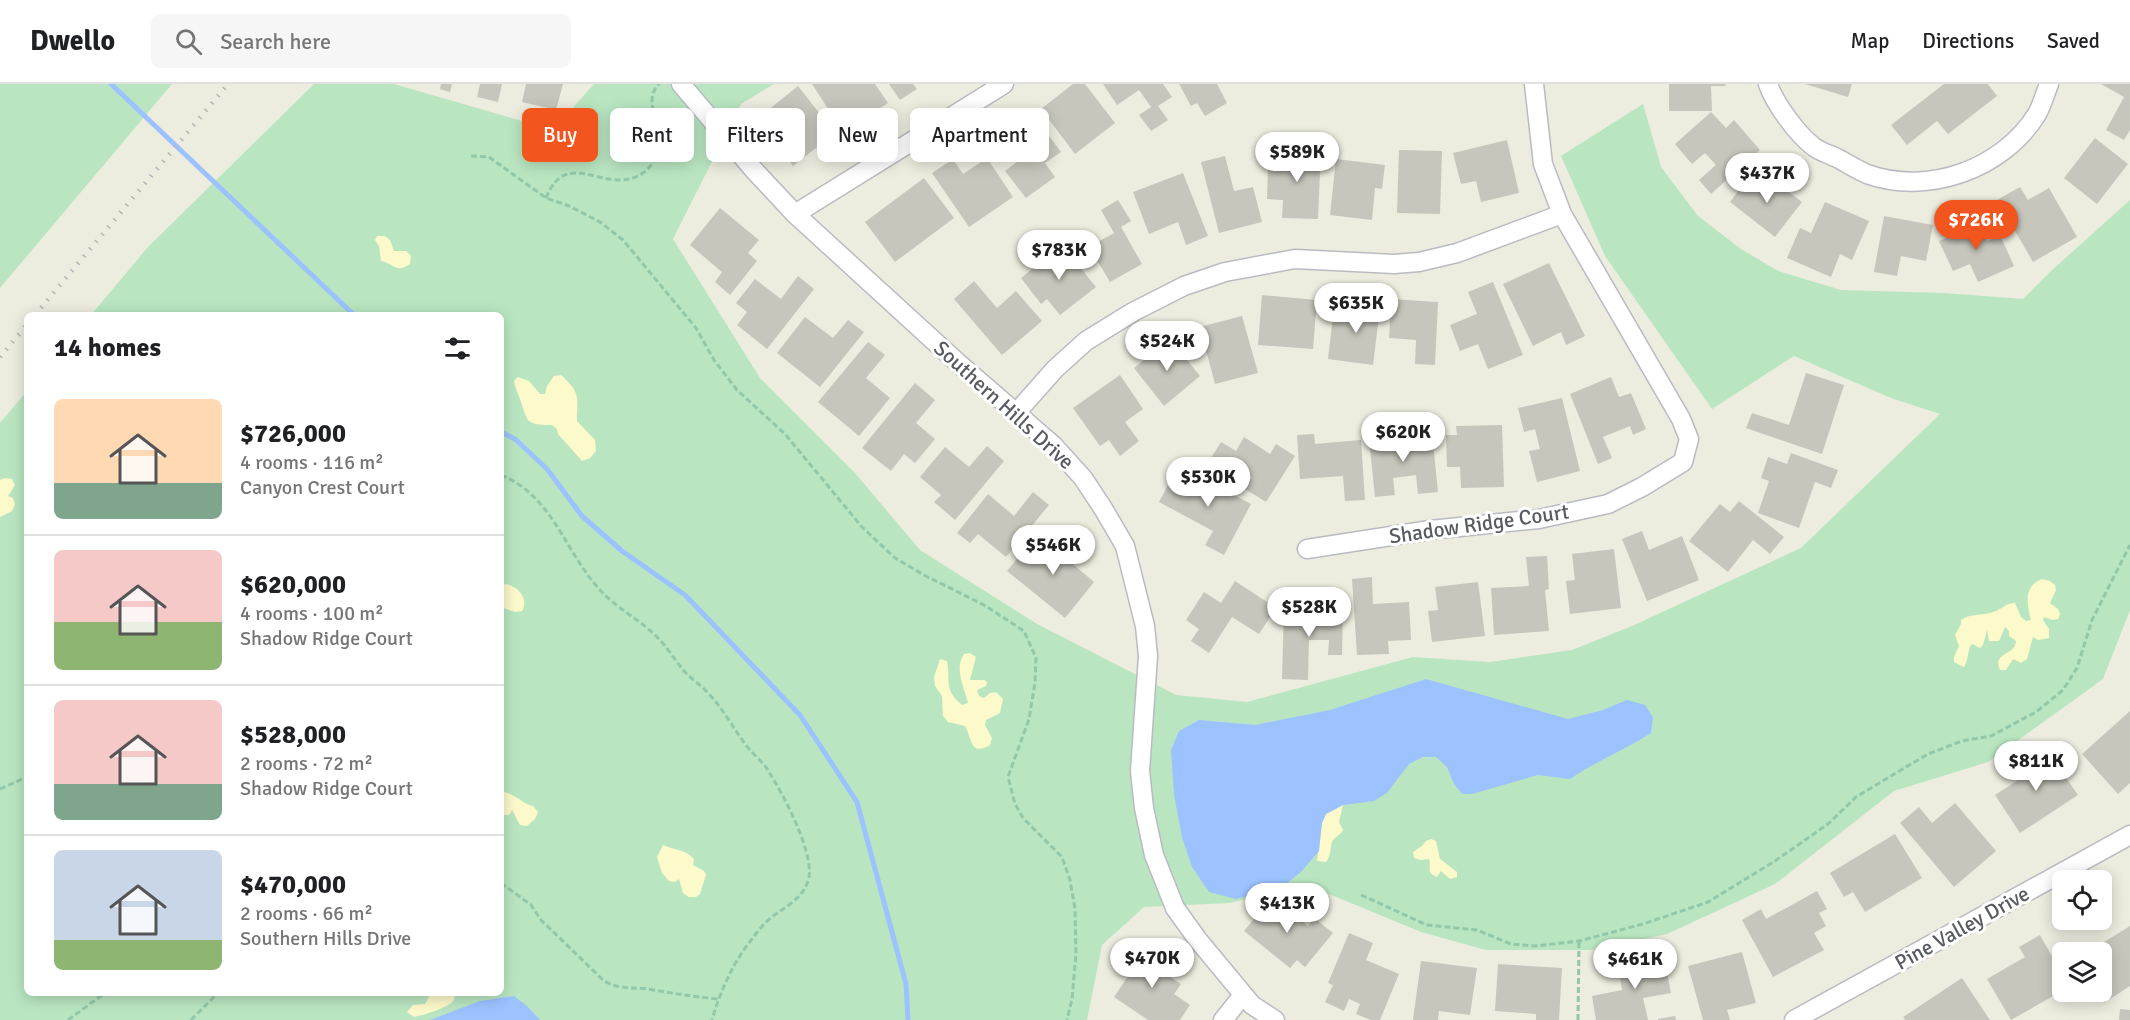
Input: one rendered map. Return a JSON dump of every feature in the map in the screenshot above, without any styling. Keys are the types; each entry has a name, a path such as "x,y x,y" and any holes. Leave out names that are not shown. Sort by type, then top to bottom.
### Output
{"street":[{"name":"Southern Hills Drive","path":"681,84 753,169 795,214 1053,445 1083,478 1104,510 1125,546 1145,626 1148,656 1140,771 1144,807 1154,855 1175,908 1263,1017"},
{"path":"795,214 1004,84"},
{"name":"Shadow Ridge Court","path":"1307,549 1430,530 1539,519 1608,504 1683,462 1689,439 1681,419 1562,214 1543,164 1534,84"},
{"path":"1768,84 1786,117 1814,147 1867,174 1890,179 1931,181 1980,166 2010,145 2037,113 2049,84"},
{"path":"1016,413 1055,369 1086,341 1133,312 1184,286 1225,272 1295,259 1394,264 1419,262 1457,253 1562,214"},
{"name":"Pine Valley Drive","path":"1794,1020 2129,839"},
{"path":"1223,1020 1244,995"}],"path":[{"path":"546,198 552,185 562,175 573,172 621,181 643,173 657,156 662,138 655,120 652,101 659,84"},
{"path":"471,156 489,157 546,198 569,206 600,222 623,240 696,328 714,360 736,390 785,434 862,527 895,558 984,605 1024,631 1036,658 1035,683 1029,719 1008,777 1015,804 1023,818 1062,857 1070,880 1075,909 1076,954 1068,1020"},
{"path":"504,476 538,499 582,568 601,591 631,618 656,636 687,674 729,717 745,744 768,770 792,814 807,852 809,877 800,896 772,917 751,940 718,999 712,1020"},
{"path":"1360,895 1427,925 1477,930 1511,944 1535,946 1579,941 1643,924 1708,902 1775,861 1828,824 1864,792 1928,754 1962,741 1991,736 2036,712 2063,690 2077,668 2092,620 2130,545"},
{"path":"0,789 24,778"},
{"path":"504,885 531,905 541,920 603,980 614,987 718,999"},
{"path":"1578,1020 1579,941"},
{"path":"68,1020 101,996"},
{"path":"191,1020 215,996"}],"green space":[{"path":"0,84 172,84 0,288"},
{"path":"314,84 394,84 522,121 522,162 598,162 598,108 573,108 594,84 774,84 741,104 739,108 706,108 706,162 712,162 673,239 760,378 855,473 920,550 1037,624 1176,695 1247,702 1413,657 1490,662 1572,650 1632,626 1801,548 1940,414 1891,398 1794,356 1712,409 1605,256 1561,156 1643,104 1661,167 1698,216 1741,249 1778,271 1841,290 1944,293 2023,299 2130,200 2130,610 2103,679 1988,762 1894,791 1775,884 1667,934 1591,950 1486,950 1421,932 1305,884 1230,903 1144,907 1102,945 1087,1020 0,1020 0,423 24,395 24,996 504,996 504,312 94,312 148,247"}],"sand":[{"path":"377,236 385,236 390,240 394,251 406,251 411,256 410,264 398,268 381,261 379,246 375,240"},
{"path":"561,375 575,391 577,421 595,440 596,451 590,458 582,461 552,425 529,421 514,381 518,377 529,381 540,394 545,394 554,376"},
{"path":"12,479 15,485 8,496 13,498 15,504 12,511 0,517 0,480"},
{"path":"2042,579 2055,585 2056,590 2050,603 2058,609 2060,614 2058,619 2052,620 2044,617 2043,620 2049,629 2049,638 2038,640 2033,637 2027,659 2021,663 2013,659 2006,670 2000,670 1999,660 2015,646 2016,641 2009,636 2009,631 2005,627 1999,641 1989,641 1987,630 1980,648 1972,644 1964,667 1954,662 1959,646 1955,635 1961,620 1969,616 1992,613 2015,603 2021,617 2026,621 2031,620 2028,608 2029,591 2036,582"},
{"path":"504,585 515,588 522,594 524,607 522,611 515,612 504,608"},
{"path":"970,653 976,657 970,680 987,682 986,686 977,690 979,696 984,698 996,692 1003,699 1000,713 986,720 985,725 992,738 990,745 979,749 973,744 965,726 948,722 943,716 942,696 935,686 934,677 940,659 947,661 952,694 962,705 968,703 960,666 964,654"},
{"path":"504,792 533,806 538,812 535,819 527,826 520,825 512,810 509,815 504,815"},
{"path":"1343,805 1339,822 1343,830 1332,842 1330,855 1326,862 1317,861 1322,823 1326,814"},
{"path":"1431,839 1436,841 1440,859 1457,872 1457,877 1450,879 1441,871 1437,877 1430,871 1429,859 1414,858 1413,852"},
{"path":"663,845 687,853 694,859 693,865 704,871 706,875 700,894 696,897 689,897 683,893 679,879 675,882 669,881 662,873 657,857"},
{"path":"429,996 455,996 451,1003 429,1013 414,1017 407,1012 413,1005 425,1004"}],"water":[{"path":"1426,679 1568,719 1603,710 1627,700 1645,705 1653,717 1651,733 1570,779 1538,775 1472,794 1462,794 1454,784 1447,767 1436,757 1423,757 1409,764 1387,793 1374,801 1343,805 1326,814 1322,823 1319,851 1301,872 1282,887 1236,899 1209,892 1192,867 1182,837 1174,795 1171,750 1179,731 1199,720 1255,725 1330,710"},
{"path":"514,996 540,1020 430,1020 480,1001"}],"building":[{"path":"441,84 452,84 450,92 440,89"},
{"path":"480,84 502,84 498,102 477,97"},
{"path":"526,84 563,84 557,108 522,102"},
{"path":"812,84 875,84 888,103 880,108 828,108"},
{"path":"889,84 913,84 917,89 900,100"},
{"path":"1073,84 1085,84 1115,123 1075,154 1049,120 1049,108 1042,108"},
{"path":"1103,84 1163,84 1172,97 1158,106 1168,120 1151,131 1139,115 1151,107 1139,90 1117,105"},
{"path":"1179,84 1217,84 1227,103 1205,116 1197,103 1191,106"},
{"path":"1669,84 1725,84 1726,86 1711,86 1712,111 1669,111"},
{"path":"1805,84 1852,84 1848,97"},
{"path":"1944,84 1988,84 1997,96 1948,134 1937,121 1907,145 1891,125"},
{"path":"2101,84 2130,84 2130,130 2124,140 2106,130 2124,97"},
{"path":"798,86 817,110 817,147 805,157 805,108 771,108"},
{"path":"1711,112 1726,128 1734,120 1760,150 1711,194 1699,180 1716,165 1705,153 1692,164 1675,144"},
{"path":"1049,136 1061,152 1049,160"},
{"path":"2095,138 2128,164 2097,204 2064,178"},
{"path":"1507,140 1519,193 1481,202 1476,181 1461,184 1453,153"},
{"path":"1289,146 1321,148 1318,219 1282,218 1283,200 1267,199 1268,164 1288,164"},
{"path":"1399,150 1442,151 1440,214 1397,213"},
{"path":"1225,156 1234,191 1253,187 1262,222 1219,233 1201,162"},
{"path":"1336,159 1385,165 1382,189 1375,188 1372,220 1330,215"},
{"path":"948,162 955,162 963,174 981,162 990,162 1013,197 969,227 932,173"},
{"path":"1017,162 1046,162 1055,177 1026,198 1005,171"},
{"path":"1183,173 1208,236 1186,245 1178,222 1149,234 1133,192"},
{"path":"1768,176 1802,202 1775,237 1730,202 1747,179 1759,188"},
{"path":"924,178 954,218 895,262 865,222"},
{"path":"2020,187 2028,200 2049,188 2077,237 2033,262 1997,200"},
{"path":"1118,200 1131,221 1121,227 1142,264 1110,282 1089,247 1114,233 1101,210"},
{"path":"1825,202 1869,221 1852,260 1840,254 1831,277 1787,258 1800,228 1811,233"},
{"path":"720,208 759,240 748,253 757,261 730,295 715,282 722,272 690,245"},
{"path":"1884,216 1933,225 1926,261 1901,256 1897,276 1874,272"},
{"path":"1976,216 1987,241 2000,235 2014,266 1978,282 1970,264 1953,271 1939,241 1964,230 1961,223"},
{"path":"1062,245 1096,287 1060,315 1047,299 1041,304 1021,278"},
{"path":"1549,263 1585,336 1566,345 1561,332 1533,346 1503,284"},
{"path":"798,276 814,289 767,349 737,325 747,312 736,303 755,279 781,299"},
{"path":"974,281 997,308 1016,291 1042,321 1002,355 954,299"},
{"path":"1493,282 1523,355 1488,369 1478,344 1460,351 1450,325 1477,314 1468,292"},
{"path":"1262,295 1317,300 1313,349 1258,345"},
{"path":"1358,298 1381,300 1373,365 1328,359 1333,316 1356,319"},
{"path":"1391,299 1438,302 1435,365 1415,364 1416,340 1389,338"},
{"path":"1242,316 1258,373 1215,384 1200,327"},
{"path":"805,317 833,338 848,320 864,332 820,387 777,353"},
{"path":"1170,339 1200,376 1164,406 1134,368"},
{"path":"868,342 885,355 866,378 890,398 859,436 818,402"},
{"path":"1806,373 1844,385 1822,454 1746,428 1752,413 1789,425"},
{"path":"1120,375 1143,409 1125,422 1139,441 1120,456 1109,440 1100,446 1073,408"},
{"path":"1611,377 1619,397 1631,393 1646,429 1633,435 1630,426 1603,437 1612,458 1598,464 1570,394"},
{"path":"915,383 935,400 916,423 935,439 915,463 904,454 891,471 862,448"},
{"path":"1562,398 1580,471 1537,482 1529,451 1540,449 1535,429 1524,432 1518,408"},
{"path":"1502,425 1504,487 1461,488 1460,467 1447,467 1446,435 1457,435 1456,426"},
{"path":"1432,433 1438,492 1418,494 1416,475 1393,478 1395,495 1375,497 1369,439"},
{"path":"1314,434 1315,444 1361,440 1365,500 1345,501 1343,476 1300,479 1297,435"},
{"path":"1244,437 1270,454 1276,444 1295,456 1266,502 1245,489 1252,477 1234,465 1226,478 1206,466 1221,442 1236,451"},
{"path":"987,446 1004,461 955,520 934,502 941,495 920,477 945,447 969,467"},
{"path":"1791,453 1838,470 1831,488 1815,482 1799,528 1758,513 1769,481 1761,478 1768,457 1787,464"},
{"path":"1187,470 1251,504 1224,555 1205,545 1213,531 1159,502 1168,485 1177,489"},
{"path":"1033,492 1049,505 1006,557 978,534 970,543 957,533 988,494 1014,516"},
{"path":"1739,501 1784,537 1770,554 1753,540 1728,572 1689,541 1720,504 1730,512"},
{"path":"1642,531 1649,550 1682,536 1699,580 1647,601 1622,539"},
{"path":"1059,535 1077,549 1068,560 1094,582 1065,618 1007,571 1026,548 1039,559"},
{"path":"1614,549 1621,608 1570,614 1566,581 1575,580 1572,554"},
{"path":"1547,556 1549,589 1545,590 1549,631 1494,635 1491,588 1529,586 1526,557"},
{"path":"1372,577 1373,604 1409,602 1411,640 1388,641 1389,654 1357,655 1352,579"},
{"path":"1235,581 1276,608 1259,634 1232,617 1209,653 1191,641 1199,629 1186,620 1204,592 1221,603"},
{"path":"1478,582 1485,636 1432,642 1428,611 1438,610 1435,587"},
{"path":"1284,608 1343,610 1342,655 1328,655 1329,640 1309,640 1308,680 1282,679"},
{"path":"2130,711 2130,783 2118,794 2082,754"},
{"path":"2045,747 2078,795 2020,833 1995,795 2026,775 2020,765"},
{"path":"1955,803 1996,851 1954,887 1900,823 1919,807 1932,823"},
{"path":"1895,834 1922,878 1865,912 1853,892 1844,897 1830,873"},
{"path":"1817,891 1827,909 1819,913 1826,926 1814,933 1824,950 1773,977 1742,920 1761,909 1766,919"},
{"path":"1272,897 1308,926 1314,918 1333,933 1305,967 1297,960 1290,968 1244,931"},
{"path":"2130,926 2130,986 2112,998 2112,942 2104,942"},
{"path":"1349,933 1373,943 1366,960 1399,974 1380,1020 1371,1020 1356,1014 1360,1004 1349,999 1344,1011 1325,1002 1333,985 1328,983"},
{"path":"2040,935 2052,956 2052,997 2011,1020 1987,979 2025,957 2019,947"},
{"path":"1151,942 1166,952 1156,968 1181,984 1174,994 1190,1005 1180,1020 1148,1020 1114,997"},
{"path":"1663,952 1671,993 1643,998 1648,1020 1596,1020 1592,996 1622,990 1620,977 1634,974 1631,958"},
{"path":"1742,952 1756,1003 1727,1010 1730,1020 1703,1020 1688,966"},
{"path":"1421,961 1477,968 1470,1015 1439,1011 1438,1020 1413,1020"},
{"path":"1498,964 1562,968 1559,1020 1536,1020 1536,1014 1495,1011"},
{"path":"1962,978 1990,1020 1905,1020 1903,1017"},
{"path":"2120,1009 2130,1010 2130,1020 2119,1020"},
{"path":"1675,1016 1676,1020 1658,1020 1658,1019"}],"waterway":[{"path":"111,84 351,312"},
{"path":"504,434 515,439 547,469 582,516 622,551 685,595 800,715 857,802 906,984 908,1020"}],"railway":[{"path":"38,312 228,84"},
{"path":"0,357 24,329"}]}
